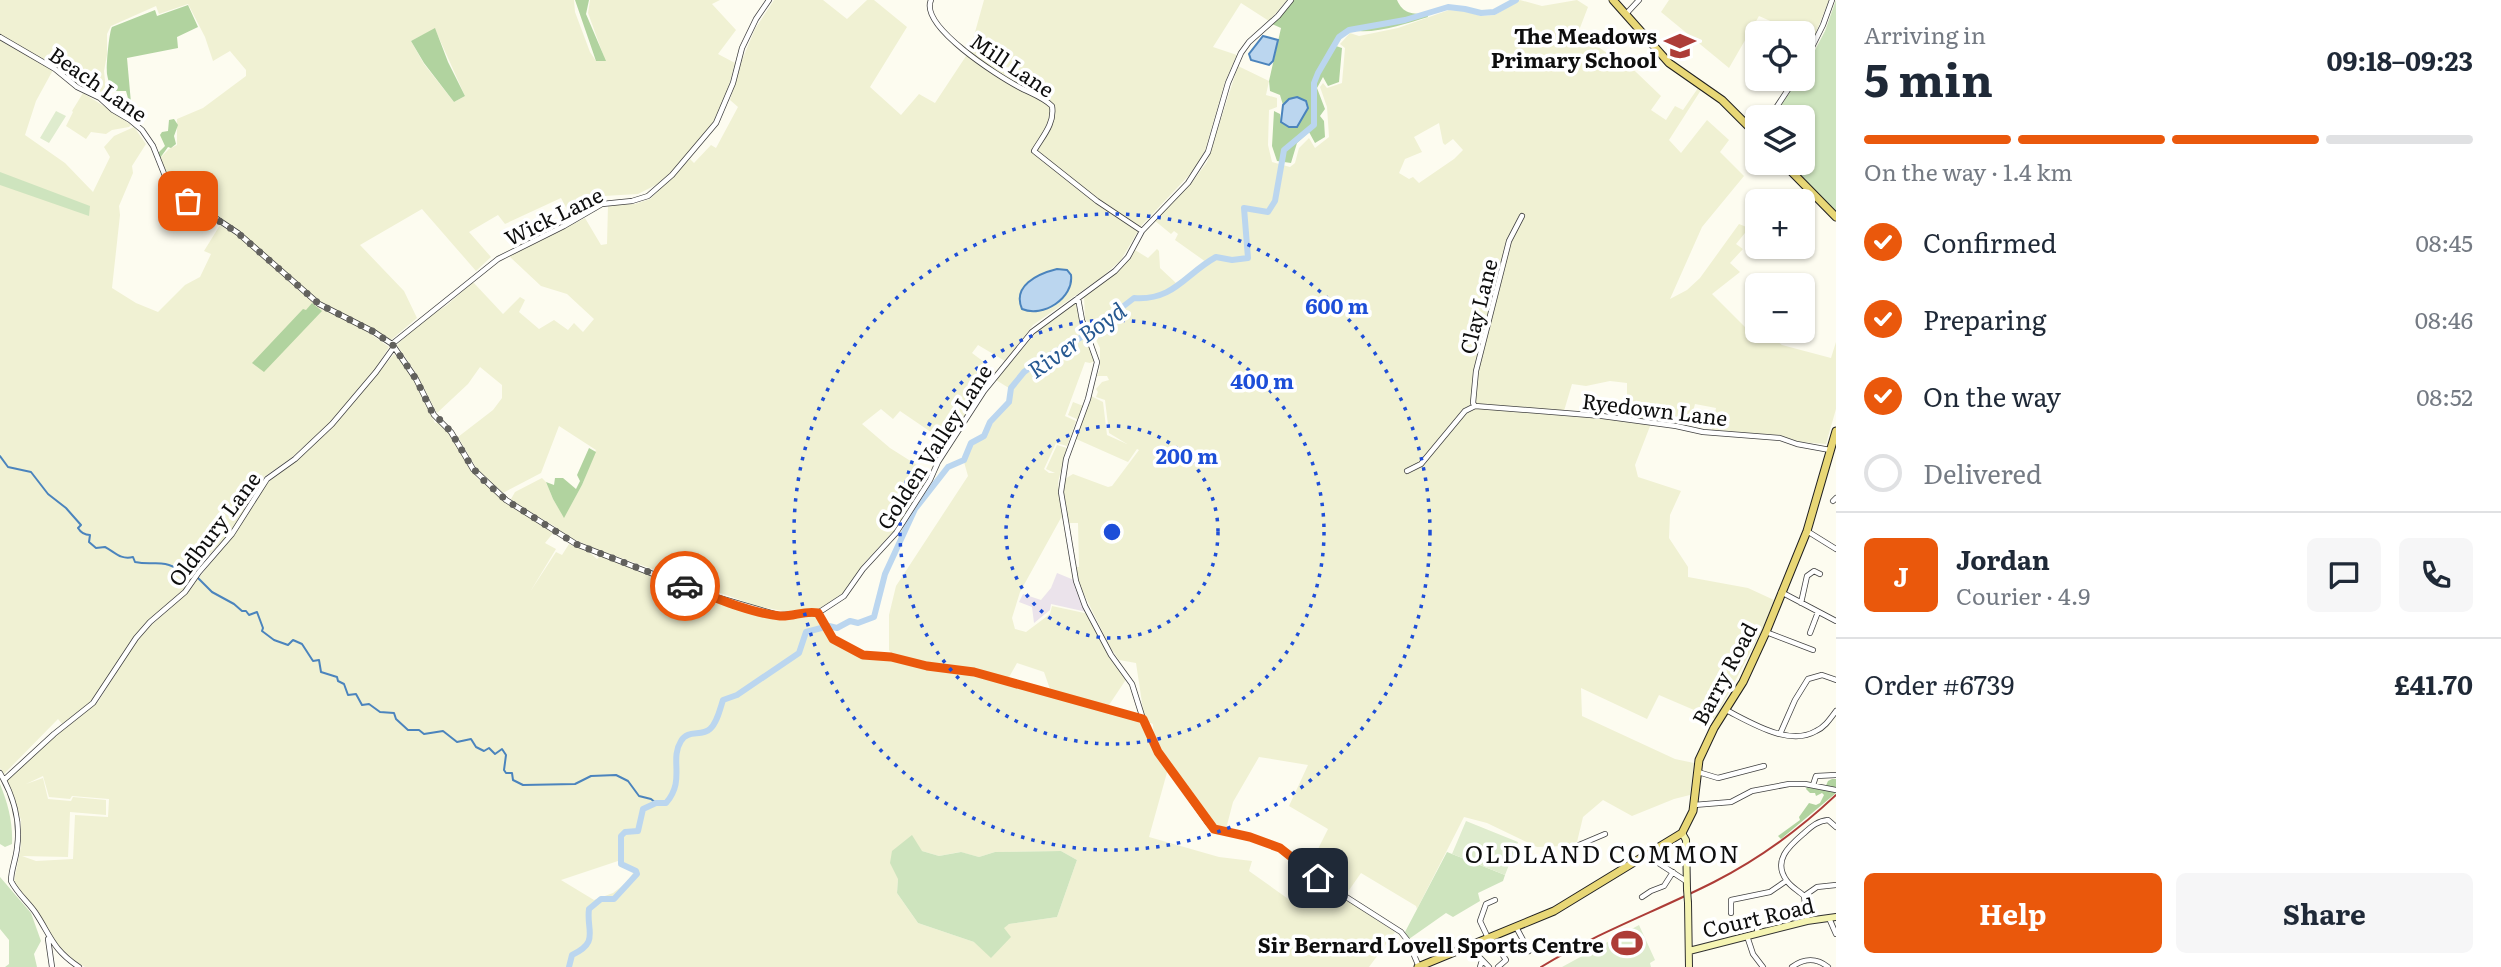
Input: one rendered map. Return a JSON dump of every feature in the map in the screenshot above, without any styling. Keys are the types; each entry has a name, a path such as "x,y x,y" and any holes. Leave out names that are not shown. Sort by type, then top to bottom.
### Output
{"main road":[{"path":"1613,0 1669,63 1722,100 1745,122"},
{"path":"1795,175 1836,217"},
{"name":"Barry Road","path":"1682,833 1691,818 1697,772 1705,744 1743,682 1766,632 1807,531 1836,431"},
{"path":"1419,967 1554,911 1682,833"}],"street":[{"name":"Wick Lane","path":"393,345 499,259 602,204 649,196 672,175 716,123 733,83 741,48 769,0"},
{"name":"Mill Lane","path":"931,0 928,9 933,19 957,44 1009,81 1052,106 1048,129 1034,151 1097,201 1142,231"},
{"name":"Golden Valley Lane","path":"818,613 845,596 866,565 896,533 984,391 1032,332 1124,262 1142,231 1188,183 1204,161 1228,83 1241,53 1291,0"},
{"path":"1625,15 1639,0"},
{"path":"1815,41 1832,0"},
{"name":"Beach Lane","path":"0,37 55,69 77,87 130,120 142,130 153,146 169,184 180,195 238,233 319,304 374,332 393,345"},
{"name":"Clay Lane","path":"1475,406 1476,371 1509,242 1522,216"},
{"path":"1078,298 1087,333 1097,356 1096,374 1066,459 1061,492 1076,582 1105,645 1132,684 1143,719 1158,752 1214,829 1265,842 1293,857 1318,878 1401,932 1408,941 1419,967"},
{"name":"Oldbury Lane","path":"4,780 93,703 144,628 177,601 232,534 267,479 295,459 339,417 376,372 393,345"},
{"path":"393,345 416,379 434,415 451,432 480,477 506,500 568,540 664,579 760,611 789,616 807,612 818,613 833,639 863,655 891,657 927,666 974,672 1143,719"},
{"path":"1407,471 1421,464 1465,411 1475,406"},
{"name":"Ryedown Lane","path":"1475,406 1602,416 1703,432 1780,438 1829,450"},
{"path":"1807,531 1836,549"},
{"path":"1801,603 1807,576 1814,570 1820,574"},
{"path":"1781,592 1836,621"},
{"path":"1812,632 1818,612"},
{"path":"1766,632 1813,650"},
{"path":"1780,734 1795,699 1808,679 1822,675 1836,680"},
{"path":"1726,710 1780,734 1797,736 1812,733 1825,724 1836,711"},
{"path":"1697,772 1718,778 1760,765"},
{"path":"0,773 13,803 18,830 18,847 11,881 34,911 48,938 79,967"},
{"path":"1813,785 1816,776 1836,775"},
{"path":"1694,805 1731,802 1762,788 1799,783 1836,790"},
{"path":"1807,921 1804,897 1786,881 1783,854 1788,846 1820,821 1828,820 1836,827"},
{"path":"1682,833 1686,839 1689,967"},
{"path":"1580,845 1605,834"},
{"path":"1646,855 1673,872 1687,885"},
{"path":"1643,897 1664,886 1673,872"},
{"path":"1731,914 1731,900 1770,892 1786,881"},
{"path":"1804,897 1816,887 1836,885"},
{"path":"1488,939 1480,921 1486,904 1495,900"},
{"path":"1754,918 1758,934"},
{"path":"1833,918 1836,934"},
{"name":"Court Road","path":"1689,951 1807,921 1833,918"},
{"path":"1515,926 1529,951"},
{"path":"1747,936 1759,966"},
{"path":"48,938 52,967"},
{"path":"1469,946 1489,967"},
{"path":"1498,967 1506,960 1502,954"},
{"path":"1480,967 1482,960"},
{"path":"1792,967 1809,960 1822,962 1829,967"}],"shaded area":[{"path":"1057,573 1074,580 1087,612 1051,604 1050,610 1034,623 1032,607 1019,602 1023,594 1041,600 1051,588"}],"green space":[{"path":"0,0 574,0 575,12 596,61 604,57 588,13 590,0 720,0 712,4 736,30 718,54 735,63 728,89 712,125 670,174 656,185 638,194 604,196 568,211 561,198 505,224 498,215 469,232 491,257 476,271 422,209 360,245 404,291 417,318 391,340 322,303 235,228 191,200 172,184 160,158 177,145 177,119 203,108 246,76 246,70 230,51 213,61 205,37 188,4 159,14 156,6 111,26 107,34 104,71 106,90 102,96 79,85 54,66 0,35","holes":["435,29 465,96 454,102 424,64 411,41"]},
{"path":"575,0 589,0 586,14 606,61 596,61"},
{"path":"774,0 823,0 847,19 867,0 874,0 907,27 870,87 901,115 919,94 935,103 970,50 984,0 1287,0 1269,21 1241,3 1213,47 1237,55 1225,82 1205,151 1195,169 1141,226 1121,260 1102,277 1033,325 1005,361 978,345 972,353 996,371 947,443 900,411 893,419 881,409 862,424 890,448 932,472 894,531 864,563 842,594 817,610 807,609 793,613 757,606 596,549 560,533 556,527 513,502 511,499 515,492 542,478 564,517 582,485 596,450 559,426 541,473 503,493 477,469 458,437 493,410 502,398 502,385 480,367 468,384 437,413 397,345 419,323 447,305 473,282 503,314 520,297 525,300 519,312 539,329 554,320 568,330 574,323 583,332 594,319 567,294 541,286 509,256 585,218 601,245 607,244 608,205 635,204 650,199 690,159 694,163 711,145 716,148 738,107 730,100 742,60 755,29"},
{"path":"1293,0 1397,0 1405,11 1427,14 1428,17 1379,30 1349,30 1339,37 1336,46 1342,48 1339,82 1328,86 1323,77 1317,88 1325,109 1320,116 1324,121 1325,137 1315,143 1309,132 1297,143 1291,163 1277,161 1272,146 1274,111 1280,114 1281,122 1288,127 1297,127 1289,99 1283,105 1280,95 1270,91 1269,81 1281,28 1272,24"},
{"path":"1520,0 1542,6 1577,0 1588,7 1578,33 1607,53 1611,48 1661,96 1651,110 1666,120 1675,106 1683,110 1698,88 1701,90 1669,140 1681,153 1707,120 1729,140 1720,152 1744,176 1702,227 1670,299 1687,290 1700,278 1739,224 1745,226 1745,233 1736,244 1743,249 1730,263 1740,272 1712,294 1745,327 1745,343 1780,343 1831,358 1836,342 1836,409 1826,444 1800,442 1778,435 1712,430 1716,408 1695,404 1689,426 1652,421 1635,465 1638,477 1681,491 1670,515 1669,538 1688,567 1688,577 1748,588 1774,600 1763,628 1715,719 1659,695 1647,719 1581,688 1582,716 1675,759 1694,763 1690,795 1632,816 1603,800 1583,817 1577,842 1565,846 1537,847 1487,823 1464,817 1417,909 1361,873 1347,893 1309,867 1328,829 1289,806 1308,765 1259,757 1233,802 1226,829 1216,826 1154,741 1153,724 1147,722 1144,716 1136,663 1119,660 1080,586 1076,567 1079,567 1078,523 1069,523 1063,480 1073,474 1108,487 1112,486 1139,450 1137,449 1128,462 1074,438 1081,421 1068,415 1073,402 1086,407 1091,396 1103,402 1107,435 1127,444 1109,433 1105,400 1096,397 1096,389 1102,382 1109,380 1107,376 1097,376 1100,369 1100,348 1085,318 1084,297 1116,273 1135,250 1148,258 1157,249 1160,268 1176,283 1206,262 1175,240 1178,234 1174,231 1171,234 1154,220 1190,185 1207,162 1238,66 1269,81 1266,95 1277,98 1277,107 1269,110 1268,145 1272,162 1290,167 1295,163 1299,148 1309,138 1315,148 1329,137 1327,107 1320,87 1323,83 1327,88 1342,83 1345,48 1340,44 1350,33 1359,36 1398,28 1449,10 1481,16 1495,15","holes":["1439,123 1445,145 1453,139 1463,150 1419,183 1413,177 1409,179 1399,173 1405,159 1422,152 1414,137","1610,381 1627,383 1627,419 1564,411 1572,384 1586,386"]},
{"path":"1669,0 1829,0 1815,35 1815,21 1770,21 1759,16 1756,21 1745,21 1745,40 1729,68 1661,12"},
{"path":"1836,0 1836,213 1801,175 1815,175 1815,105 1781,105 1791,91 1815,91 1815,50"},
{"path":"188,5 198,27 177,37 178,48 127,58 131,103 126,111 122,109 124,104 129,102 126,91 112,91 107,74 112,27 155,10 157,16"},
{"path":"435,28 465,96 454,102 411,41"},
{"path":"0,40 53,70 36,101 25,135 65,163 93,192 110,157 104,147 114,136 134,127 146,144 132,166 133,173 119,206 112,288 136,303 158,312 185,285 200,277 211,254 204,251 220,225 244,240 322,309 362,328 389,347 371,376 330,423 291,458 264,477 230,533 203,561 182,592 136,635 95,699 63,725 58,719 4,774 0,768"},
{"path":"83,93 131,125 106,134 91,132 86,139 66,126"},
{"path":"56,111 66,116 49,143 40,138"},
{"path":"174,119 178,125 174,136 176,144 168,147 160,158 158,153 165,146 160,135 168,131 169,120"},
{"path":"0,172 90,206 89,216 0,185"},
{"path":"1076,302 1095,361 1085,362 1065,416 1076,421 1067,446 1056,443 1044,469 1055,473 1046,469 1057,445 1067,448 1058,482 1062,516 1020,592 1012,618 1015,629 1026,632 1050,614 1052,606 1089,614 1127,678 1109,705 1051,692 1044,672 1017,663 1008,679 900,656 889,650 889,615 896,586 968,476 964,462 972,444 985,435 992,421 1011,402 1012,390 996,380 1041,327"},
{"path":"312,303 322,311 264,372 252,363 303,309 306,310"},
{"path":"394,354 409,370 435,423 440,422 452,434 477,478 514,508 554,532 545,543 556,549 530,592 556,552 562,555 569,544 597,559 601,556 677,586 772,617 815,615 830,638 864,657 972,673 1138,720 1168,769 1149,837 1219,857 1252,861 1249,871 1301,908 1306,888 1315,879 1395,932 1369,967 85,967 73,960 55,942 14,882 21,846 21,820 7,780 48,741 98,702 140,635 185,595 235,533 265,485 316,442 344,414","holes":["43,776 49,797 70,799 72,796 109,799 108,817 75,815 73,859 36,861 22,856 68,857 70,812 106,815 106,800 73,797 71,801 48,799 43,778 26,784","922,851 939,856 960,852 979,857 995,852 1061,851 1077,860 1057,917 1009,924 974,942 918,923 897,893 898,879","618,861 633,870 626,883 613,893 594,900 561,880"]},
{"path":"589,448 596,452 564,518 546,482 554,485 555,478 563,478 576,489 580,481 577,475"},
{"path":"1832,779 1836,779 1836,793 1781,839 1778,836 1800,820 1799,817 1809,803 1820,803 1824,795 1822,793 1816,796 1806,789 1807,787 1824,790"},
{"path":"0,784 12,828 12,844 5,847 0,844"},
{"path":"1466,821 1518,842 1505,875 1452,854"},
{"path":"912,835 922,851 939,856 961,852 979,857 995,852 1061,851 1077,860 1057,917 1009,924 1004,928 1011,937 991,958 974,942 918,923 897,893 898,879 890,863 892,851"},
{"path":"1447,852 1505,875 1503,881 1478,893 1480,901 1453,917 1446,913 1409,939 1405,932"},
{"path":"0,877 31,913 41,941 34,954 37,967 5,967 9,964 9,940 0,929"},
{"name":"Sir Bernard Lovell Sports Centre","path":"1639,925 1655,960 1650,963 1651,967 1562,967"}],"water":[{"path":"1263,36 1278,40 1273,61 1269,65 1251,60 1249,54"},
{"path":"1297,97 1306,101 1308,108 1297,127 1289,127 1281,122 1283,105 1289,99"},
{"path":"1057,269 1067,270 1071,275 1068,291 1062,298 1056,304 1039,311 1022,309 1020,294 1028,282"}],"waterway":[{"name":"River Boyd","path":"569,967 572,955 589,941 589,909 601,899 614,899 637,874 621,864 621,836 625,832 638,831 643,809 656,803 666,803 672,795 676,778 676,755 684,737 710,729 723,700 737,695 799,653 806,632 829,626 837,628 850,621 858,623 874,617 885,574 915,509 948,467 964,460 971,443 984,436 990,422 1009,402 1011,388 1024,372 1089,333 1134,298 1148,298 1169,291 1216,257 1232,260 1248,258 1244,208 1268,212 1275,201 1284,150 1314,125 1314,83 1339,37 1349,30 1405,20 1448,7 1481,13 1494,12 1516,0"},
{"path":"0,456 8,467 31,472 48,494 66,508 81,525 78,528 80,531 90,535 89,542 96,548 105,547 121,556 133,557 135,562 163,563 181,571 184,568 189,569 212,592 242,611 249,615 257,612 262,631 274,640 288,645 293,640 302,644 313,661 319,660 321,672 337,677 338,681 344,684 348,695 356,694 362,705 369,704 380,712 394,713 396,719 408,730 419,730 424,734 443,731 457,742 471,739 476,747 484,751 489,748 495,754 502,749 506,755 504,770 506,773 512,773 513,780 523,785 575,784 591,776 616,775 628,781 639,796 656,803"}],"railway":[{"path":"1541,967 1583,943 1731,873 1778,843 1836,795"}],"way so far":[{"path":"188,201 238,233 319,304 392,344 423,390 434,415 451,432 480,477 506,500 576,544 685,586"}],"place":[{"name":"The Meadows Primary School","path":"1680,46"},
{"name":"Sir Bernard Lovell Sports Centre","path":"1627,943"}],"district":[{"name":"OLDLAND COMMON","path":"1603,852"}],"route":[{"path":"685,586 772,614 789,616 807,612 818,613 833,639 863,655 891,657 927,666 974,672 1143,719 1158,752 1214,829 1250,837 1280,848 1318,878"}]}
